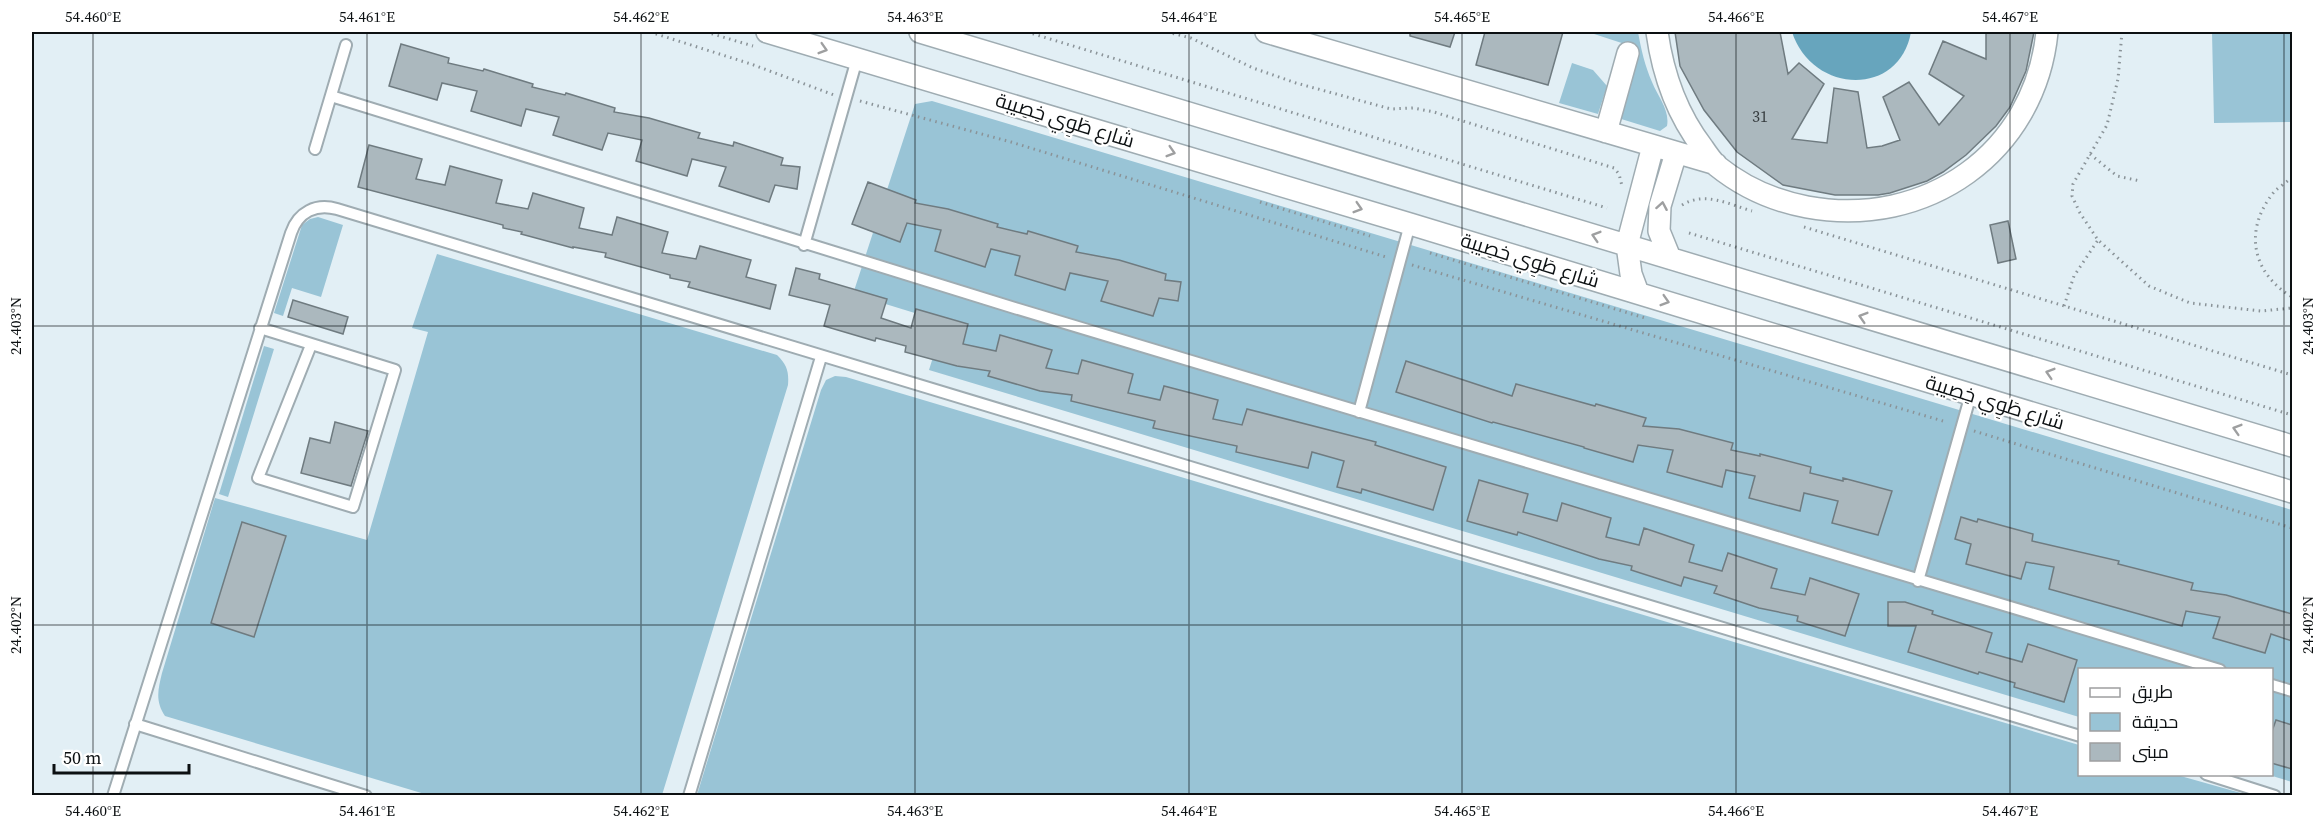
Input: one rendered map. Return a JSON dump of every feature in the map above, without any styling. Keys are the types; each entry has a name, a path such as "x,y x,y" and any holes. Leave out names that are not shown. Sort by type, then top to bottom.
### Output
{"street":[{"name":"شارع طَوِي خِصِيبة","path":"767,32 1410,224 2292,492"},
{"path":"920,32 2292,446"},
{"path":"1266,32 1716,164"},
{"path":"1657,32 1660,59 1672,98 1691,133 1716,164 1740,181 1766,195 1823,210 1853,211 1882,209 1911,202 1938,191 1965,176 1989,155 2009,132 2026,106 2038,78 2046,48 2047,32"},
{"path":"1606,132 1628,53"},
{"path":"1638,293 1631,274 1627,245 1653,147"},
{"path":"1670,258 1659,231 1660,206 1676,153"}],"lane":[{"path":"315,149 346,45"},
{"path":"804,245 857,59"},
{"path":"331,96 804,245 1918,581 2217,668"},
{"path":"114,795 293,226 309,210 330,207 2078,736"},
{"path":"1359,412 1410,224"},
{"path":"260,328 395,370 353,507 258,478 311,345"},
{"path":"689,795 821,357"},
{"path":"1918,581 1971,394"},
{"path":"2273,686 2292,691"},
{"path":"135,724 366,795"},
{"path":"2213,776 2275,795"}],"path":[{"path":"650,32 751,64 836,95"},
{"path":"1027,32 1607,208"},
{"path":"1167,32 1191,38 1253,68 1296,83 1391,109 1413,108 1434,112 1614,168 1619,174 1623,188 1639,199"},
{"path":"2122,32 2118,79 2107,125 2073,184 2072,196 2080,213 2098,240 2149,286 2190,303 2261,311 2292,308"},
{"path":"858,101 1011,142 1387,257"},
{"path":"2090,154 2117,176 2140,181"},
{"path":"2292,177 2274,192 2261,216 2254,241 2261,267 2280,290 2292,297"},
{"path":"1660,206 1676,209 1692,199 1706,198 1762,215"},
{"path":"1796,225 2292,375"},
{"path":"1689,233 2292,415"},
{"path":"2064,306 2074,276 2098,240"},
{"path":"1407,264 1943,421"},
{"path":"1970,429 2292,528"}],"green space":[{"path":"1588,32 1638,32 1647,70 1667,114 1667,126 1660,131 1618,118 1637,48"},
{"path":"2212,32 2292,32 2292,122 2214,123"},
{"path":"1572,63 1593,70 1607,86 1598,114 1559,103"},
{"path":"932,101 2292,510 2292,782 2272,776 2273,668 2078,668 2078,717 929,370 944,322 853,294 915,104"},
{"path":"318,217 343,225 321,297 292,288 283,316 274,313 302,225"},
{"path":"437,254 777,355 787,368 788,385 662,795 428,795 165,716 162,711 158,695 159,685 215,498 367,540 428,332 412,328"},
{"path":"264,346 274,349 228,497 219,494"},
{"path":"835,376 846,377 2078,745 2078,776 2181,776 2248,795 697,795 821,390 826,380"}],"shaded area":[{"path":"1792,32 1911,32 1903,53 1890,69 1873,77 1854,80 1835,77 1817,67 1802,53"}],"building":[{"path":"1410,32 1455,32 1450,47 1410,36"},
{"path":"1485,32 1563,32 1548,85 1476,65"},
{"path":"1675,32 1780,32 1788,74 1799,63 1824,84 1792,139 1827,143 1834,88 1858,92 1867,148 1900,140 1883,97 1909,82 1939,125 1964,96 1929,74 1943,41 1986,59 1986,32 2034,32 2026,71 2010,107 1996,126 1966,155 1927,181 1890,193 1835,195 1783,185 1737,152 1704,110 1680,66"},
{"path":"401,44 449,58 448,63 483,71 484,69 533,84 532,87 565,95 566,93 615,108 614,112 649,118 700,133 698,138 733,146 734,142 783,158 781,165 800,167 797,189 775,185 769,202 719,186 726,167 692,159 687,176 636,161 642,140 608,133 602,150 553,135 559,117 526,109 521,126 471,111 477,91 442,83 437,100 389,86"},
{"path":"369,145 422,159 416,179 445,185 450,166 502,180 496,203 528,209 533,193 584,208 579,228 612,235 617,217 668,232 662,253 696,259 700,246 751,260 746,277 776,285 770,309 688,287 690,282 670,278 670,275 605,257 606,253 573,248 521,234 522,232 503,228 503,225 358,187"},
{"path":"868,182 916,200 915,203 948,209 998,224 997,227 1027,234 1028,231 1078,246 1076,252 1119,260 1166,274 1165,280 1181,282 1178,301 1159,298 1153,316 1101,301 1108,281 1070,273 1065,290 1015,275 1020,256 991,249 985,267 935,251 941,230 907,223 900,242 852,224"},
{"path":"2008,221 2016,259 1998,263 1990,225"},
{"path":"796,268 820,274 819,279 887,299 881,318 911,328 916,309 968,324 963,344 996,351 1000,335 1052,350 1046,368 1078,374 1082,360 1133,374 1128,393 1160,400 1164,386 1218,400 1213,419 1242,425 1247,409 1376,442 1375,445 1446,467 1433,510 1362,489 1361,493 1337,487 1344,461 1312,452 1308,468 1236,452 1237,446 1153,428 1155,421 1071,401 1072,395 1040,391 988,376 990,371 957,366 905,352 906,346 876,338 875,341 824,326 830,305 789,295"},
{"path":"293,300 348,317 343,334 288,317"},
{"path":"1406,361 1512,396 1516,384 1595,406 1596,404 1646,418 1643,426 1679,429 1733,443 1731,450 1760,456 1760,454 1811,467 1810,473 1843,481 1843,478 1892,491 1878,535 1832,523 1838,501 1804,493 1800,511 1749,498 1755,476 1726,470 1722,487 1667,472 1673,450 1638,445 1633,462 1492,423 1396,392"},
{"path":"335,422 368,431 351,486 301,473 310,438 330,443"},
{"path":"1479,480 1528,494 1523,512 1557,521 1562,503 1611,518 1606,537 1639,545 1644,528 1694,545 1689,562 1722,571 1728,553 1777,569 1771,588 1805,595 1810,578 1859,594 1845,636 1797,621 1798,616 1759,608 1714,593 1717,586 1684,577 1681,586 1631,570 1632,566 1599,559 1518,532 1517,535 1467,521"},
{"path":"1961,517 1977,522 1978,519 2033,534 2032,541 2119,561 2118,564 2193,583 2191,590 2226,595 2292,614 2292,641 2271,634 2265,653 2213,638 2220,617 2186,611 2182,626 2049,589 2054,567 2026,562 2021,579 1966,564 1971,544 1955,539"},
{"path":"242,522 286,536 254,637 211,623"},
{"path":"1888,602 1905,602 1933,611 1932,614 1992,633 1986,652 2022,662 2028,644 2077,660 2064,702 2014,687 2015,683 1908,652 1916,626 1888,626"},
{"path":"2276,720 2292,725 2292,769 2273,764 2273,728"}]}
